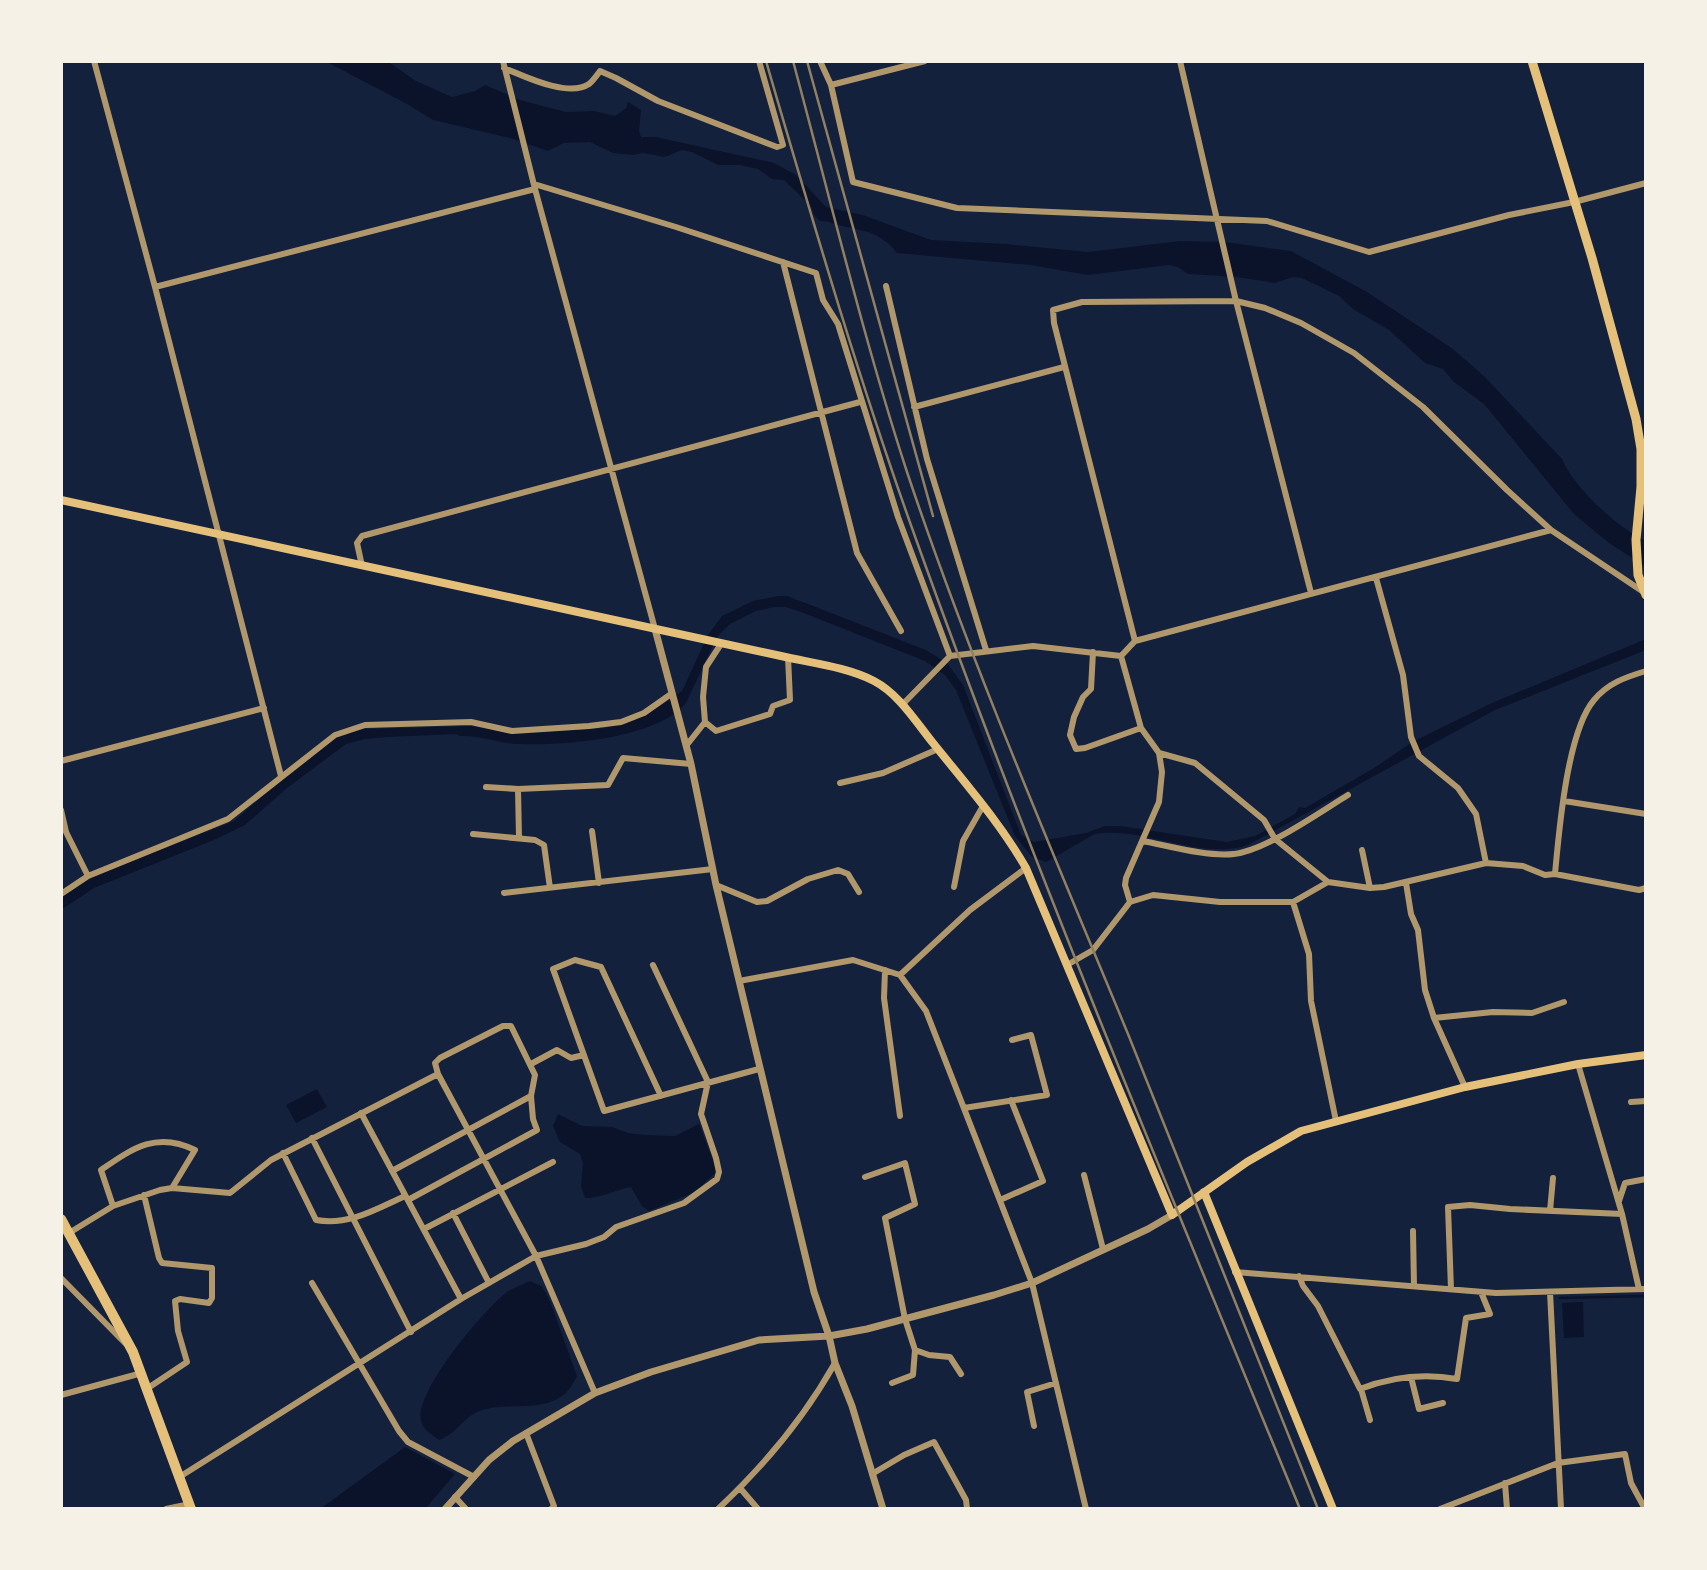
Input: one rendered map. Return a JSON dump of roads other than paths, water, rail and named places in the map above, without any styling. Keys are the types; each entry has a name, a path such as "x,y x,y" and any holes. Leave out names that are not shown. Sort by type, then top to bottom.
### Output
{"highway":[{"path":"61,1219 133,1352 191,1506"}],"main road":[{"path":"1532,61 1636,419 1643,489 1636,540 1638,575 1645,594"},
{"path":"61,500 788,657 860,675 877,682 902,705 1007,835 1027,869 1172,1215 1279,1142 1301,1131 1465,1087 1578,1064 1646,1055"},
{"path":"1204,1192 1334,1509"}],"street":[{"path":"94,61 281,776"},
{"path":"504,64 550,87 582,87 590,84 600,71 658,102 776,147 783,145 759,61"},
{"path":"820,61 831,85 853,182 957,208 1266,221 1369,252 1646,183"},
{"path":"831,85 925,61"},
{"path":"1180,61 1218,229 1311,593"},
{"path":"504,64 691,764 716,885 814,1292 883,1509"},
{"path":"155,287 534,184 816,273 823,300 838,324 860,402 898,517 950,656"},
{"path":"783,262 858,553 901,631"},
{"path":"886,286 927,459 986,650"},
{"path":"1135,642 1064,366 1054,310 1082,302 1236,302 1265,308 1301,323 1354,353 1423,407 1550,530 1645,594"},
{"path":"914,407 1064,366"},
{"path":"362,566 357,543 362,536 860,402"},
{"path":"1121,656 1135,642 1550,530"},
{"path":"1376,578 1403,675 1411,737 1419,756 1458,788 1476,814 1486,863"},
{"path":"686,746 705,722 703,697 706,667 721,644"},
{"path":"902,705 950,656 1033,646 1121,656"},
{"path":"1093,652 1090,689 1083,697 1074,717 1070,735 1076,749 1141,728"},
{"path":"1121,656 1141,728 1159,753 1162,772 1159,802 1126,878 1125,885 1130,902"},
{"path":"705,722 716,731 770,715 773,706 790,699 788,657"},
{"path":"1555,874 1564,801 1580,728 1595,698 1616,681 1646,670"},
{"path":"61,894 88,876 228,819 335,735 348,729 365,725 471,722 512,731 589,726 621,722 644,713 671,694"},
{"path":"61,761 264,708"},
{"path":"839,783 883,773 938,749"},
{"path":"1159,753 1195,763 1264,820 1275,839 1328,882 1370,888 1406,883 1486,863 1523,866 1545,875 1555,874 1639,890 1646,888"},
{"path":"485,787 517,789 608,785 623,758 691,764"},
{"path":"517,789 519,838"},
{"path":"1143,841 1187,850 1234,854 1275,839 1348,794"},
{"path":"1564,801 1646,814"},
{"path":"954,887 963,841 983,806"},
{"path":"61,810 66,832 88,876"},
{"path":"592,831 599,883"},
{"path":"473,834 535,840 544,845 550,888"},
{"path":"1362,850 1370,888"},
{"path":"504,893 713,869"},
{"path":"900,975 970,910 1027,869"},
{"path":"716,885 757,902 767,901 808,879 838,870 848,874 859,892"},
{"path":"1067,965 1097,945 1130,902 1153,895 1220,902 1293,902 1328,882"},
{"path":"1406,883 1411,914 1418,930 1424,990 1465,1087"},
{"path":"1293,902 1309,954 1311,1001 1336,1121"},
{"path":"662,1096 601,967 575,960 553,969 604,1111 662,1096 708,1082 759,1069"},
{"path":"739,981 853,960 900,975 926,1011 1032,1283 1086,1509"},
{"path":"181,1476 461,1299 536,1256 604,1237 616,1227 684,1203 718,1179 716,1158 702,1114 708,1082 653,965"},
{"path":"885,970 884,998 900,1116"},
{"path":"1434,1018 1493,1012 1532,1013 1564,1002"},
{"path":"283,1153 316,1220 328,1223 354,1220 407,1198 484,1158 537,1130 531,1096 535,1075 511,1026 503,1026 435,1063 438,1074 469,1130 484,1158 500,1188 536,1256 595,1393"},
{"path":"964,1108 1046,1095 1031,1035 1012,1040"},
{"path":"531,1064 557,1050 571,1058 584,1055"},
{"path":"1236,1272 1481,1292 1642,1289 1578,1064"},
{"path":"69,1233 113,1206 172,1188 230,1193 283,1153 438,1074"},
{"path":"392,1171 531,1096"},
{"path":"1000,1200 1042,1181 1011,1100"},
{"path":"1631,1102 1646,1101"},
{"path":"361,1113 461,1299"},
{"path":"312,1138 411,1332"},
{"path":"113,1206 101,1170 127,1152 158,1140 178,1142 195,1150 172,1188"},
{"path":"424,1229 553,1162"},
{"path":"865,1177 905,1163 915,1204 885,1218 905,1319 915,1350 913,1375 892,1383"},
{"path":"1084,1175 1103,1249"},
{"path":"1550,1211 1553,1178"},
{"path":"1619,1203 1625,1183 1646,1179"},
{"path":"144,1195 162,1263 212,1268 212,1298 209,1303 180,1299 175,1301 178,1331 187,1362 148,1388"},
{"path":"1451,1289 1448,1207 1469,1205 1622,1214"},
{"path":"453,1213 489,1283"},
{"path":"445,1509 489,1460 526,1433 595,1393 651,1372 759,1340 829,1336 867,1329 1032,1283 1148,1229 1172,1215"},
{"path":"1413,1231 1414,1286"},
{"path":"1299,1276 1318,1306 1361,1389 1370,1420"},
{"path":"61,1278 133,1352"},
{"path":"312,1283 408,1443 474,1477"},
{"path":"1361,1389 1381,1381 1411,1377 1457,1379 1466,1318 1490,1314 1481,1292"},
{"path":"1550,1292 1560,1509"},
{"path":"915,1350 929,1355 950,1357 961,1374"},
{"path":"718,1509 740,1488 801,1417 815,1399 835,1363"},
{"path":"61,1395 142,1373"},
{"path":"1411,1377 1419,1409 1443,1403"},
{"path":"1034,1426 1027,1392 1056,1383"},
{"path":"526,1433 554,1506 551,1509"},
{"path":"872,1474 904,1455 934,1442 966,1500 967,1509"},
{"path":"1440,1509 1558,1462 1625,1454 1631,1483 1645,1509"},
{"path":"1505,1483 1507,1509"},
{"path":"740,1488 758,1509"},
{"path":"455,1497 466,1509"},
{"path":"166,1509 191,1506"}],"water":[{"path":"325,61 387,61 416,81 452,97 475,91 485,85 520,100 566,112 594,111 615,116 626,108 628,102 641,110 641,137 656,137 774,163 796,175 826,207 863,215 931,240 1088,252 1180,241 1225,242 1291,251 1367,292 1453,349 1485,377 1562,459 1586,494 1623,527 1646,541 1646,567 1609,543 1574,514 1484,404 1454,382 1443,369 1425,363 1389,330 1353,309 1339,296 1302,278 1293,277 1275,283 1188,274 1169,265 1088,275 1030,265 897,253 885,241 866,231 820,221 811,206 784,180 772,179 758,169 740,165 718,165 682,150 665,157 643,153 613,153 590,142 564,143 548,151 510,138 433,120"},
{"path":"787,596 926,650 947,663 963,685 1021,835 1034,842 1086,833 1105,826 1227,842 1255,836 1295,814 1299,807 1305,808 1374,768 1414,741 1492,703 1646,639 1646,650 1495,710 1248,845 1213,849 1138,835 1102,833 1095,834 1046,862 1032,857 1015,836 956,690 945,675 925,661 801,612 786,607 774,607 756,611 730,624 717,637 686,703 654,725 608,738 559,744 511,743 457,734 387,737 346,744 287,788 245,825 94,888 61,910 61,898 89,878 234,821 280,781 336,738 347,733 365,729 471,726 519,734 605,728 630,722 682,691 708,635 722,616 753,601"},
{"path":"317,1089 327,1107 296,1123 286,1105"},
{"path":"558,1114 582,1126 612,1127 628,1133 646,1135 675,1136 699,1124 717,1171 695,1192 649,1211 642,1206 631,1187 585,1198 581,1186 583,1163 580,1154 560,1142 553,1126"},
{"path":"530,1281 542,1286 550,1301 577,1376 569,1390 546,1403 479,1411 439,1440 425,1429 421,1421 428,1391 454,1351 485,1313 510,1290"},
{"path":"1583,1302 1584,1337 1564,1338 1562,1303"},
{"path":"405,1447 455,1474 425,1509 320,1509"}],"waterway":[{"path":"1560,1298 1646,1296"}],"railway":[{"path":"766,61 819,242 917,542 1008,786 1103,1028 1300,1509"},
{"path":"793,61 876,370 932,543 1013,755 1318,1509"},
{"path":"807,61 933,516"}]}
